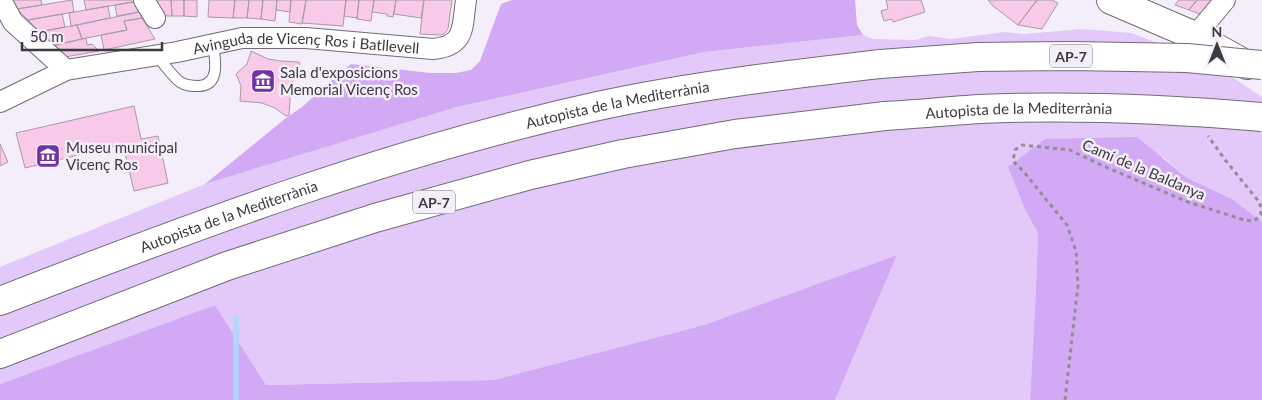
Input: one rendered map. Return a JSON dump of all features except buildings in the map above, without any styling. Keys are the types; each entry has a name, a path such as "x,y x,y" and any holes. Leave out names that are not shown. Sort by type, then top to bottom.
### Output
{"main road":[{"path":"1111,0 1195,36 1262,73"},
{"name":"Autopista de la Mediterrània","path":"0,302 208,222 325,181 515,126 599,106 670,92 770,76 880,64 978,57 1187,58 1262,65"},
{"name":"Autopista de la Mediterrània","path":"0,354 227,266 376,218 530,175 623,154 735,134 885,116 980,109 1072,107 1188,111 1262,117"}],"street":[{"path":"0,0 12,22 66,70"},
{"path":"144,0 155,18"},
{"name":"Avinguda de Vicenç Ros i Batllevell","path":"0,102 66,70 157,56 242,38 306,38 433,49 446,48 456,42 461,32 466,0"},
{"path":"1195,36 1224,0"}],"lane":[{"path":"157,56 180,82 189,86 204,86 212,81 216,70 213,44"}],"path":[{"name":"Camí de la Baldanya","path":"1065,400 1078,285 1076,251 1067,224 1013,161 1015,150 1022,145 1070,150 1101,166 1188,202 1244,220 1254,221 1261,215 1260,203 1207,134"}],"shaded area":[{"path":"512,0 855,0 857,25 863,35 704,52 457,107 205,184 302,107 351,64 430,73 456,73 471,70 480,61 501,4"},
{"path":"1082,29 1131,33 1211,63 1262,97 1262,222 1232,199 1187,178 1163,157 1008,167 1025,210 1038,233 1030,400 835,400 897,255 704,325 494,380 266,385 215,305 0,384 0,267 205,184 457,107 704,52 863,35 873,39 915,40 929,36 951,39 1005,32 1024,34"},
{"path":"1137,137 1187,178 1232,199 1262,222 1262,400 1030,400 1038,233 1025,210 1008,167 1045,139"},
{"path":"897,255 835,400 0,400 0,384 215,305 266,385 494,380 704,325"}],"waterway":[{"path":"236,317 236,400"}],"place":[{"name":"Sala d'exposicions Memorial Vicenç Ros","path":"263,81"},
{"name":"Museu municipal Vicenç Ros","path":"48,156"}]}
